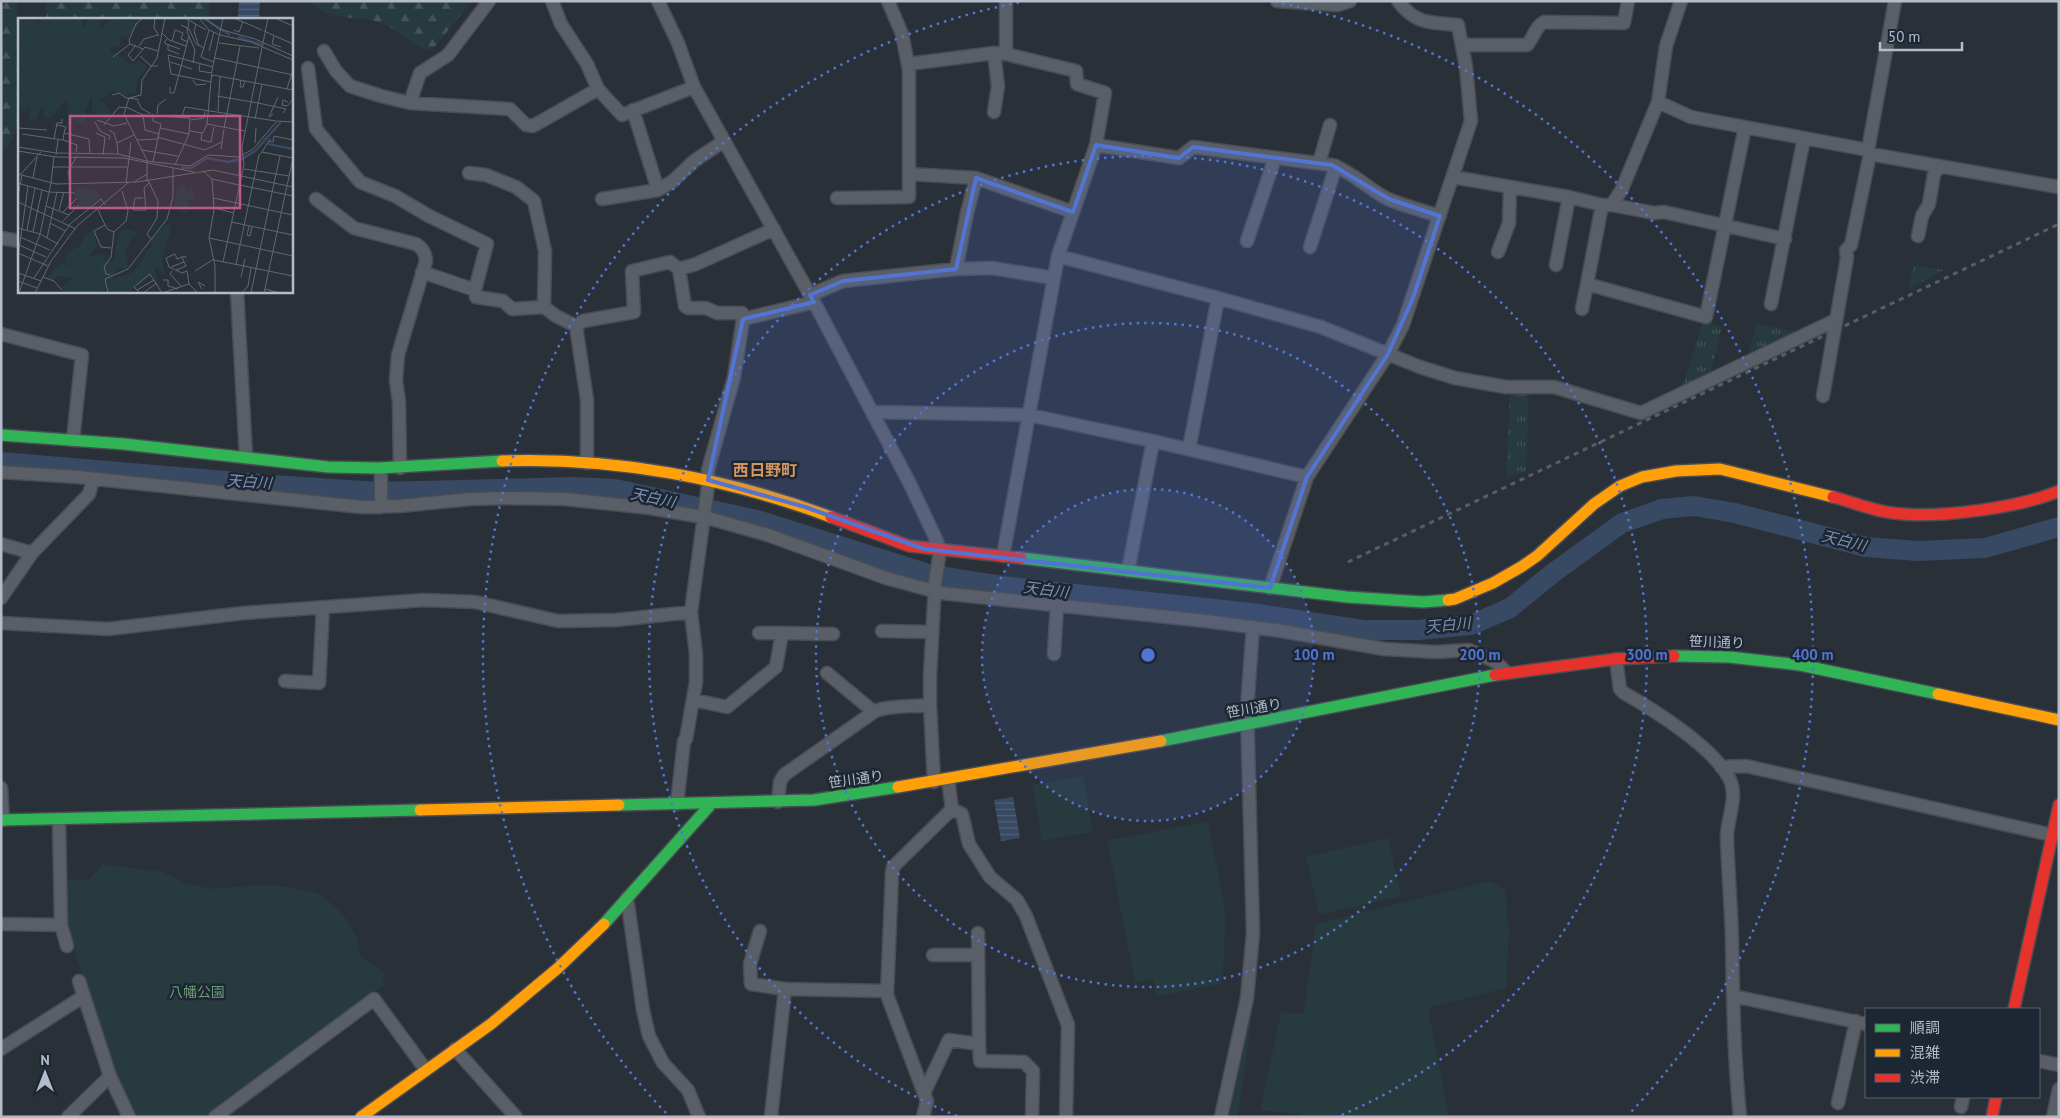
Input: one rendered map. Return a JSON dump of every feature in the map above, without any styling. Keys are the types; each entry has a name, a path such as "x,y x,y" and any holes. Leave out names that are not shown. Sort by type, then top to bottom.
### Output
{"street":[{"path":"410,103 420,73 448,55 489,1"},
{"path":"552,1 561,24 587,64 598,89 622,115 694,87"},
{"path":"658,1 678,43 694,87 812,298 910,484 940,550 932,632 930,705 934,782"},
{"path":"837,198 910,197 908,64 902,34 888,1"},
{"path":"994,112 1006,1"},
{"path":"1277,1 1338,5 1350,1"},
{"path":"1270,588 1307,477 1388,354 1403,325 1472,122 1466,67 1458,25 1416,19 1398,1"},
{"path":"1462,45 1527,45 1533,38 1538,26 1544,22 1624,23 1628,1"},
{"path":"1582,309 1607,205 1622,189 1658,102 1666,46 1682,1"},
{"path":"1823,396 1847,258 1846,250 1851,245 1896,1"},
{"path":"324,51 336,71 350,86 410,103 510,109 526,125 533,126 598,89"},
{"path":"908,64 1000,53 1076,71 1077,84 1105,94 1096,146 1058,256 1003,556"},
{"path":"308,68 316,129 360,182 395,196 429,216 487,244 475,290 476,297 503,301 512,309 544,307 552,314 576,326"},
{"path":"1658,102 1691,117 1804,138 1938,167 1940,165 2059,187"},
{"path":"633,110 658,190"},
{"path":"1319,163 1330,125"},
{"path":"1587,284 1706,317 1745,127"},
{"path":"1771,304 1804,138"},
{"path":"602,199 658,190 673,181 694,161 724,141"},
{"path":"1096,146 1179,158 1193,147 1295,159 1336,166 1347,170 1370,188 1389,199 1440,216"},
{"path":"1247,241 1274,158"},
{"path":"1310,247 1336,166"},
{"path":"1918,236 1922,216 1929,204 1934,174 1938,167"},
{"path":"469,173 486,175 516,187 534,201 545,252 544,307"},
{"path":"909,174 976,178 1073,212"},
{"path":"1453,177 1654,213 1664,212 1785,239"},
{"path":"956,269 976,178"},
{"path":"1498,252 1509,223 1510,187"},
{"path":"1556,265 1569,197"},
{"path":"316,200 354,228 416,244 423,249 426,255 426,261 398,355 396,380 399,402 400,468"},
{"path":"678,269 696,264 774,229"},
{"path":"1,238 18,241"},
{"path":"1058,256 1218,298 1320,328 1420,367 1455,378 1506,386 1554,387 1641,413 1836,320"},
{"path":"576,326 583,321 634,312 632,271 670,262 678,269 685,306 688,308 706,308 717,314 742,313 743,319 734,377 708,470 708,483 691,612 696,654 694,700 684,741 678,804"},
{"path":"743,319 812,298 843,281 956,269 992,268 1054,278"},
{"path":"422,272 475,290"},
{"path":"237,292 246,457"},
{"path":"1189,449 1218,298"},
{"path":"576,326 587,400 587,463"},
{"path":"1,334 82,355 73,440"},
{"path":"872,412 1029,415 1189,449 1307,477"},
{"path":"1,435 73,440 381,471 493,461 587,463 641,469 805,507 909,546 1356,598 1423,602 1455,599 1493,583 1537,556 1594,504 1620,486 1642,476 1676,471 1720,470 1900,513 1924,514 1973,511 2044,498 2059,491"},
{"path":"1128,571 1153,441"},
{"path":"381,471 381,506"},
{"path":"1,472 93,479 361,507 470,499 565,499 650,508 708,518 768,535 878,575 1007,602 1057,605 1253,627 1384,649 1436,652 1469,650 1496,662 1507,674"},
{"path":"1,598 32,553 89,494 93,479"},
{"path":"1,544 32,553"},
{"path":"1,623 108,629 244,613 424,600 475,602 558,622 616,620 691,612"},
{"path":"1054,654 1057,605"},
{"path":"285,681 319,683 323,607"},
{"path":"1221,1117 1247,998 1253,933 1247,708 1253,627"},
{"path":"882,631 932,632"},
{"path":"694,700 727,707 776,667 782,632"},
{"path":"759,634 782,632 833,634"},
{"name":"笹川通り","path":"2,820 450,808 778,802 856,795 1248,725 1507,674 1652,656 1729,657 1800,665 2059,720"},
{"path":"1616,659 1620,689 1674,725 1721,767 1730,779 1733,799 1727,828 1735,1070 1742,1116"},
{"path":"827,674 874,712"},
{"path":"778,802 780,782 784,776 874,712 888,706 897,708 930,705"},
{"path":"1721,767 1746,766 2054,833"},
{"path":"948,779 952,809"},
{"path":"1,788 2,820"},
{"path":"361,1117 491,1024 558,968 594,935 712,803"},
{"path":"2014,1008 2059,805"},
{"path":"923,1117 927,1101 886,991 893,867 952,809"},
{"path":"952,809 962,814 969,844 990,877 1017,900 1026,916 1052,980 1068,1025 1066,1117"},
{"path":"59,819 60,925 67,946"},
{"path":"627,898 643,1010 649,1036 663,1063 688,1090 699,1117"},
{"path":"1,924 60,925"},
{"path":"760,931 750,964 751,984 785,989 886,991"},
{"path":"978,933 980,1061 1024,1062 1033,1071 1032,1117"},
{"path":"933,955 978,955"},
{"path":"79,982 110,1076 129,1117"},
{"path":"771,1117 785,989"},
{"path":"1,1049 84,996"},
{"path":"1733,996 1861,1023 1838,1103"},
{"path":"215,1117 374,999 426,1070"},
{"path":"924,1093 949,1040 979,1044"},
{"path":"456,1049 516,1117"},
{"path":"2040,1061 2059,1065"},
{"path":"68,1117 110,1076"},
{"path":"2053,1117 2059,1089"},
{"path":"1992,1117 1996,1098"}],"highlighted area":[{"path":"1096,145 1179,158 1193,147 1332,165 1389,199 1440,216 1413,298 1388,354 1307,477 1270,588 924,549 805,507 708,480 743,319 814,302 810,295 843,281 956,269 976,178 1073,212"}],"green space":[{"path":"1,1 19,1 17,2 18,126 9,145 1,151"},
{"path":"45,1 210,1 208,18 46,18"},
{"path":"309,1 471,1 432,51 418,46 381,23 372,20 335,16 317,8"},
{"path":"1913,265 1944,270 1909,289"},
{"path":"1703,321 1722,327 1710,375 1682,388"},
{"path":"1756,324 1798,332 1748,357"},
{"path":"1529,392 1526,471 1506,478 1510,393"},
{"path":"1083,776 1093,832 1042,841 1032,785"},
{"path":"1208,822 1226,916 1222,984 1156,996 1153,979 1135,983 1107,840"},
{"path":"1388,838 1401,896 1319,915 1306,857"},
{"name":"八幡公園","path":"103,864 164,872 184,883 213,889 244,886 282,886 317,893 336,907 347,920 356,936 360,955 384,973 383,987 364,997 207,1117 133,1117 115,1077 66,926 66,880 88,880"},
{"path":"1490,881 1505,890 1509,934 1506,988 1428,1008 1449,1117 1301,1117 1299,1114 1260,1110 1281,1012 1303,1014 1316,924"},
{"path":"1254,1000 1238,1117 1229,1117"}],"water":[{"path":"239,1 260,1 259,18 238,17"},
{"path":"1013,797 1020,838 1001,841 994,800"}],"waterway":[{"name":"天白川","path":"1,462 378,492 574,487 615,489 757,520 932,575 1002,586 1251,613 1363,630 1418,630 1471,625 1510,608 1553,573 1622,523 1662,509 1694,506 1735,513 1866,547 1918,551 1985,548 2059,527"}],"railway":[{"path":"1348,562 2059,224"}],"traffic: fast":[{"path":"1,435 124,444 328,467 379,468 502,461"},
{"path":"1021,558 1347,597 1423,602 1448,600"},
{"path":"1674,656 1729,657 1800,665 1938,694"},
{"path":"1161,741 1495,675"},
{"path":"619,805 814,800 898,787"},
{"path":"604,924 712,803"},
{"path":"1,820 420,810"}],"traffic: slow":[{"path":"502,461 586,463 669,473 751,491 831,517"},
{"path":"1448,600 1455,599 1493,583 1521,567 1537,556 1594,504 1620,486 1642,477 1676,471 1720,469 1833,497"},
{"path":"1938,694 2059,720"},
{"path":"898,787 1161,741"},
{"path":"420,810 619,805"},
{"path":"361,1117 491,1024 558,968 604,924"}],"traffic: jam":[{"path":"1833,497 1886,512 1931,514 1977,511 2000,507 2059,491"},
{"path":"831,517 909,546 1021,558"},
{"path":"1495,675 1616,659 1674,656"},
{"path":"2014,1008 2059,805"},
{"path":"1992,1117 1996,1098"}],"district":[{"name":"西日野町","path":"765,470"}]}
